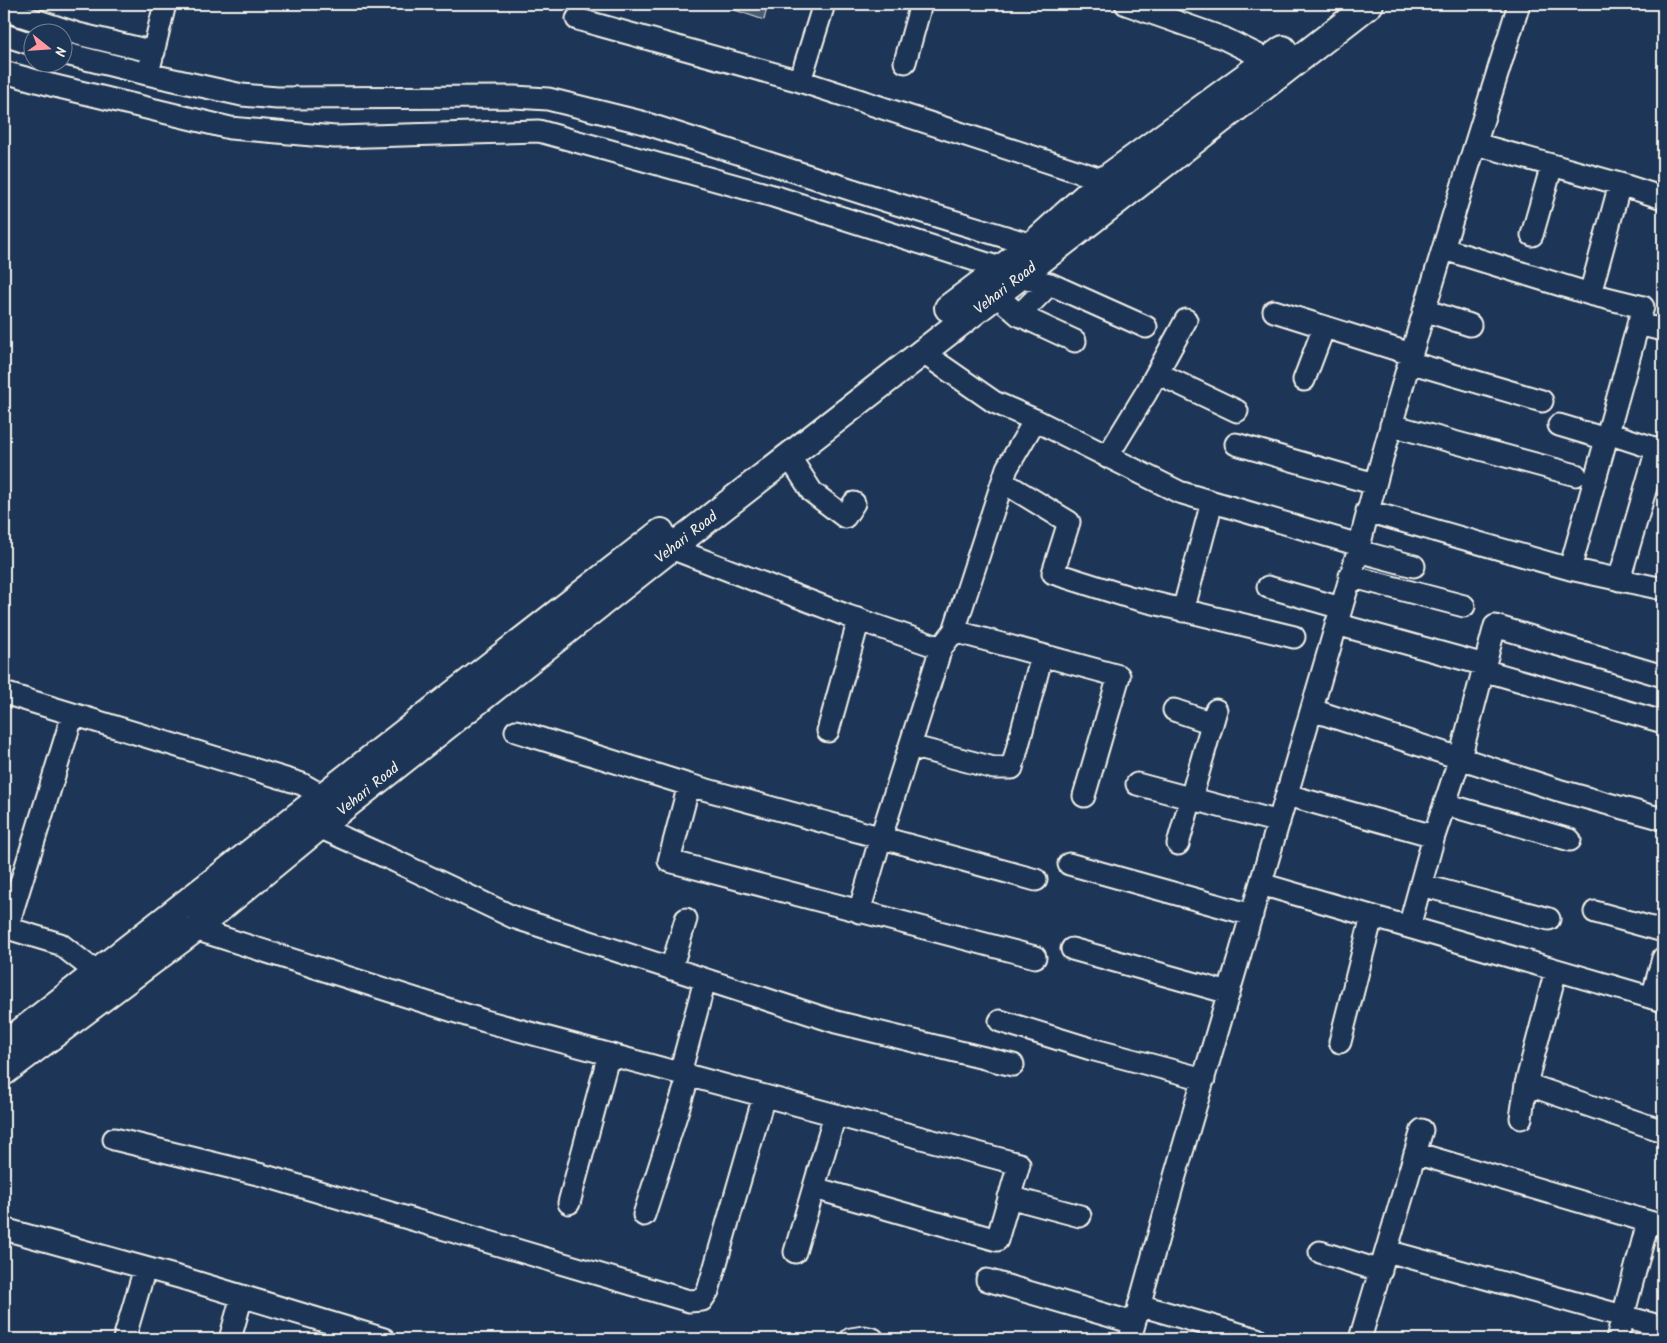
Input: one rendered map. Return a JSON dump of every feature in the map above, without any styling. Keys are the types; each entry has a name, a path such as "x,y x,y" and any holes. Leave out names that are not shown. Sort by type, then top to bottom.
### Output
{"main road":[{"name":"Vehari Road","path":"4,1072 195,930 319,828 671,548 996,295 1029,267 1104,180 1342,4"},
{"name":"Vehari Road","path":"4,1046 323,796 1029,267 1370,4"}],"street":[{"path":"147,74 154,52 164,4"},
{"path":"800,80 824,4"},
{"path":"905,62 921,4"},
{"path":"1126,4 1223,38 1268,60"},
{"path":"1134,1323 1339,616 1424,310 1519,4"},
{"path":"4,10 78,34 154,52"},
{"path":"577,19 800,80 1104,180"},
{"path":"4,35 22,41"},
{"path":"72,55 242,95 277,98 514,97 548,99 641,122 887,201 1029,267 1146,327"},
{"path":"4,72 230,128 334,137 539,131 773,196 879,229 1029,267"},
{"path":"1476,144 1620,184 1663,198"},
{"path":"1532,235 1552,166"},
{"path":"1590,294 1620,184"},
{"path":"841,218 849,189"},
{"path":"879,229 887,201"},
{"path":"1444,249 1590,294 1643,307 1570,569"},
{"path":"1019,315 1029,267"},
{"path":"996,295 1019,315 1075,341"},
{"path":"1424,310 1470,325"},
{"path":"1274,311 1542,401"},
{"path":"1107,457 1158,373 1186,320"},
{"path":"1638,324 1663,330"},
{"path":"1304,380 1324,327"},
{"path":"922,352 994,402 1035,420 1179,492 1414,566"},
{"path":"1158,373 1237,411"},
{"path":"859,912 941,648 954,631 1007,468 1035,420"},
{"path":"1391,425 1576,476"},
{"path":"1559,425 1660,450 1619,580"},
{"path":"1236,444 1375,484"},
{"path":"789,456 812,492 845,517 854,503"},
{"path":"1002,482 1069,522 1053,573 1129,597 1294,638"},
{"path":"1183,611 1212,502"},
{"path":"1367,511 1570,569 1663,589"},
{"path":"671,548 941,648"},
{"path":"1350,576 1464,606"},
{"path":"1268,587 1339,616 1484,667 1663,722"},
{"path":"828,731 859,619"},
{"path":"1409,927 1434,836 1460,758 1495,626 1663,676"},
{"path":"954,631 1119,676 1084,796"},
{"path":"910,746 994,768 1012,768 1042,655"},
{"path":"4,693 302,784 323,796"},
{"path":"1174,710 1214,716 1178,844"},
{"path":"1312,710 1558,790 1663,817"},
{"path":"73,714 5,928 60,944 97,973"},
{"path":"516,731 689,785 1036,880"},
{"path":"1137,784 1279,822"},
{"path":"689,785 669,861 1035,958"},
{"path":"1287,795 1434,836"},
{"path":"1445,804 1570,840"},
{"path":"319,828 396,861 513,917 836,1022 1013,1065"},
{"path":"1069,864 1252,915"},
{"path":"1261,884 1657,999 1663,958"},
{"path":"1421,885 1549,919"},
{"path":"1595,912 1663,930"},
{"path":"1340,1042 1372,916"},
{"path":"670,969 686,919"},
{"path":"195,930 485,1021 1019,1164 997,1240 814,1188"},
{"path":"1072,948 1229,993"},
{"path":"1521,1118 1526,1084 1556,970"},
{"path":"644,1214 684,1074 705,980"},
{"path":"1000,1021 1091,1049 1204,1079"},
{"path":"569,1203 609,1054"},
{"path":"1526,1084 1663,1130"},
{"path":"114,1139 262,1175 689,1301 702,1300 708,1291 764,1096"},
{"path":"795,1252 835,1115"},
{"path":"1360,1339 1422,1130"},
{"path":"1415,1153 1656,1224 1623,1316 1617,1339"},
{"path":"1009,1197 1080,1216"},
{"path":"4,1229 242,1296 342,1333 384,1339"},
{"path":"1386,1250 1663,1327"},
{"path":"1320,1252 1381,1271"},
{"path":"124,1339 145,1268"},
{"path":"987,1280 1134,1323 1256,1339"},
{"path":"230,1339 242,1296"},
{"path":"851,1339 864,1337 873,1339"}],"building":[{"path":"724,4 768,4 764,20 723,6"}]}
